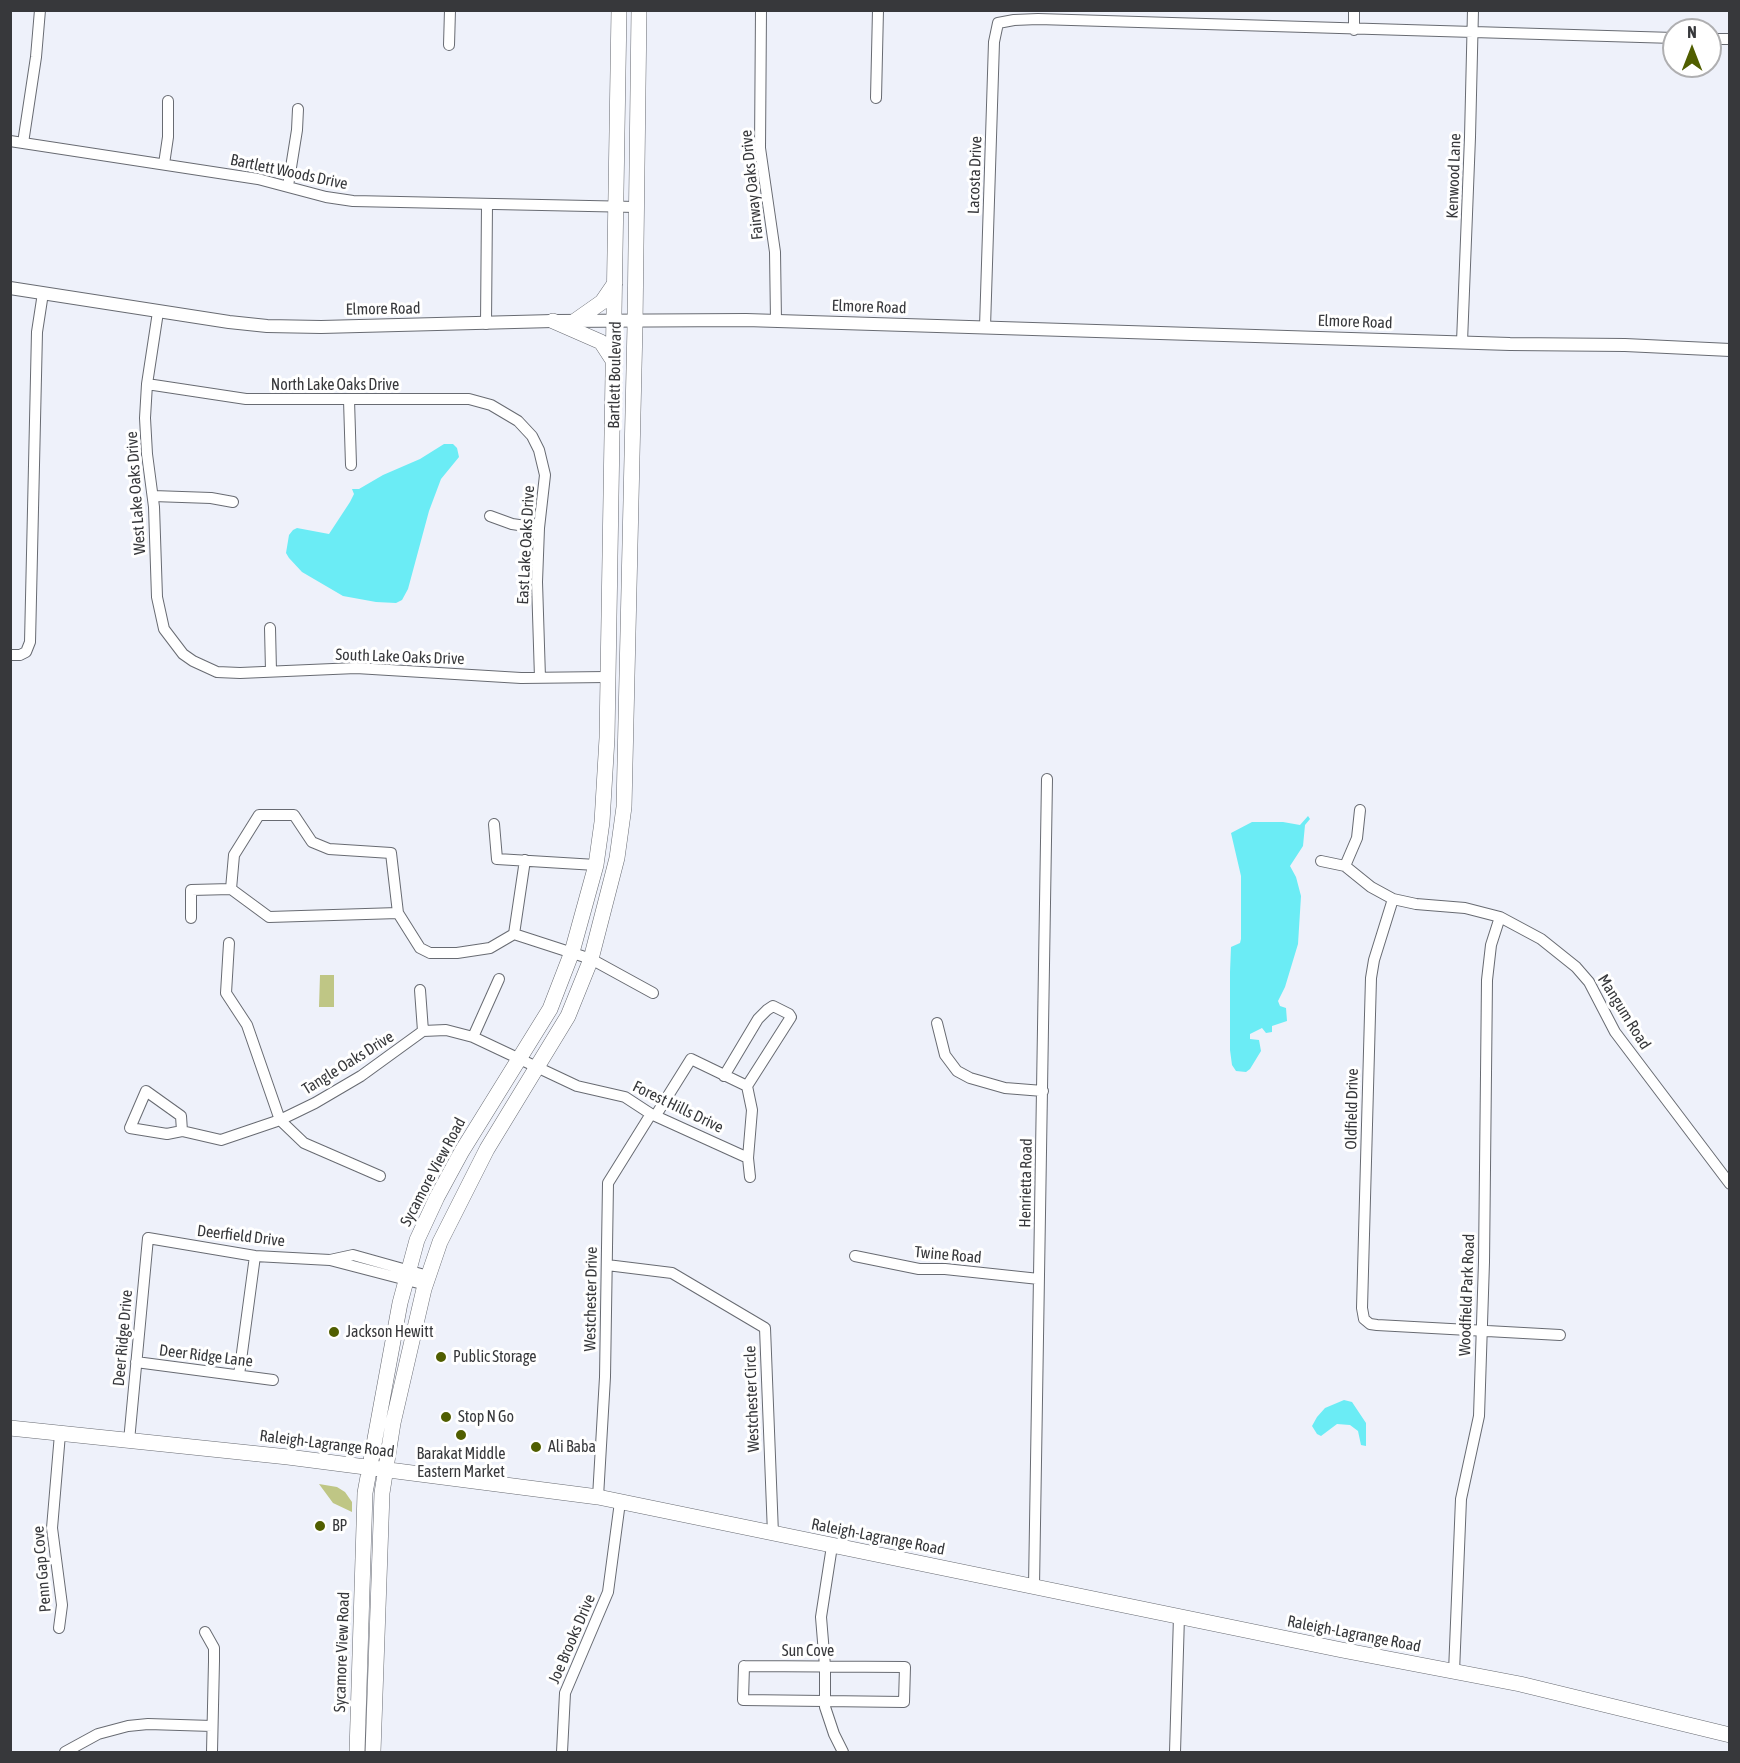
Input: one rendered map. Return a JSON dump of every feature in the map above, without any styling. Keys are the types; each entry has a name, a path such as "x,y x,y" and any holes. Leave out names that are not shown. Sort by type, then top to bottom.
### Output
{"main road":[{"name":"Bartlett Boulevard","path":"607,738 619,10"},
{"name":"Bartlett Boulevard","path":"624,740 635,321 639,10"},
{"path":"575,321 602,302 615,283"},
{"path":"553,321 601,342 614,362"},
{"path":"610,529 630,529"},
{"name":"Sycamore View Road","path":"581,955 596,865 603,806 607,738"},
{"name":"Sycamore View Road","path":"374,1752 382,1492 414,1329 440,1242 488,1149 529,1062 550,1009 581,955 618,858 624,807 624,740"},
{"path":"603,806 624,807"},
{"name":"Sycamore View Road","path":"357,1752 364,1492 408,1275 417,1240 462,1151 529,1062"},
{"path":"396,1326 414,1329"},
{"path":"384,1389 400,1393"},
{"name":"Raleigh-Lagrange Road","path":"10,1428 274,1455 598,1497 1454,1672 1606,1704 1730,1735"}],"street":[{"path":"23,142 36,57 40,10"},
{"path":"449,45 450,10"},
{"name":"Fairway Oaks Drive","path":"761,10 760,148 775,252 776,321"},
{"path":"876,98 878,10"},
{"path":"1354,10 1354,30 1662,38"},
{"name":"Kenwood Lane","path":"1462,342 1473,10"},
{"name":"Lacosta Drive","path":"986,327 994,42 998,23 1038,19 1354,30"},
{"path":"164,164 169,129 168,101"},
{"path":"288,186 298,109"},
{"name":"Bartlett Woods Drive","path":"10,141 164,164 288,186 326,197 353,201 636,207"},
{"path":"486,204 486,324"},
{"name":"Elmore Road","path":"10,288 241,324 283,327 553,321 776,321 1625,345 1730,350"},
{"path":"10,655 21,655 26,652 30,644 38,332 43,293"},
{"name":"West Lake Oaks Drive","path":"158,312 147,384 146,432 153,496 160,615 164,629 172,642 193,661"},
{"name":"North Lake Oaks Drive","path":"147,384 246,399 469,399 491,405 518,421"},
{"path":"349,400 351,465"},
{"name":"East Lake Oaks Drive","path":"518,421 532,436 543,462 545,475 539,528 537,616 540,678"},
{"path":"153,496 211,498 233,502"},
{"path":"490,516 512,524 539,528"},
{"path":"270,628 271,671"},
{"name":"South Lake Oaks Drive","path":"193,661 217,672 377,669 521,678 607,677"},
{"name":"Henrietta Road","path":"1034,1587 1047,779"},
{"path":"1345,866 1357,838 1360,810"},
{"path":"231,889 234,855 259,815 294,815 312,842 329,849 391,853 398,913 420,948 430,952 457,952 490,948 514,933 525,860"},
{"path":"494,824 497,859 596,865"},
{"name":"Mangum Road","path":"1321,861 1345,866 1371,887 1393,899 1416,904 1473,910 1500,917 1541,939 1576,967 1589,982 1615,1032 1730,1184"},
{"path":"191,918 191,891 231,889 269,917 398,913"},
{"name":"Oldfield Drive","path":"1393,899 1374,960 1371,978 1362,1308 1364,1319 1366,1322 1377,1325 1482,1331"},
{"name":"Woodfield Park Road","path":"1454,1672 1460,1512 1463,1484 1479,1416 1487,980 1491,945 1500,917"},
{"path":"514,933 581,955 652,993"},
{"path":"228,943 226,993 247,1025 280,1120 304,1143 380,1176"},
{"path":"473,1036 499,979"},
{"path":"420,990 423,1031 446,1030 473,1036 529,1062"},
{"path":"747,1086 724,1076 758,1019 773,1006 791,1017 747,1086 752,1110 748,1158 750,1177"},
{"path":"937,1023 945,1055 957,1071 970,1078 1005,1088 1043,1091"},
{"name":"Tangle Oaks Drive","path":"182,1131 181,1116 146,1091 130,1128 167,1134 182,1131 221,1140 280,1120 361,1076 423,1031"},
{"name":"Westchester Drive","path":"598,1497 605,1377 608,1183 691,1059 724,1076"},
{"name":"Forest Hills Drive","path":"529,1062 577,1086 625,1097 654,1115 748,1158"},
{"name":"Deerfield Drive","path":"148,1238 255,1256 330,1260 353,1254 427,1281"},
{"name":"Deer Ridge Drive","path":"129,1441 148,1238"},
{"path":"239,1375 255,1256"},
{"name":"Twine Road","path":"855,1256 918,1269 945,1269 1039,1279"},
{"name":"Westchester Circle","path":"607,1265 672,1273 765,1328 773,1533"},
{"path":"1482,1331 1560,1335"},
{"name":"Deer Ridge Lane","path":"136,1362 273,1380"},
{"name":"Penn Gap Cove","path":"59,1628 62,1605 52,1528 60,1434"},
{"name":"Joe Brooks Drive","path":"562,1752 565,1693 608,1592 620,1502"},
{"path":"831,1546 821,1617 825,1702 834,1734 843,1752"},
{"path":"1175,1752 1179,1616"},
{"path":"205,1632 214,1648 212,1752"},
{"name":"Sun Cove","path":"744,1666 825,1666 905,1667 904,1702 743,1700 744,1666"},
{"path":"65,1752 98,1734 128,1726 147,1724 212,1726"}],"green space":[{"path":"320,975 334,975 334,1007 319,1007"},
{"path":"319,1484 337,1487 345,1492 352,1502 352,1512 333,1503"}],"water":[{"path":"444,444 453,444 457,448 459,457 441,479 429,511 408,589 402,600 396,603 376,602 343,596 302,572 289,558 286,553 289,535 293,530 297,528 329,534 350,502 354,494 352,489 359,489 383,475 420,459"},
{"path":"1308,816 1310,819 1305,825 1303,846 1290,866 1296,877 1301,896 1298,944 1285,987 1278,1001 1280,1006 1286,1008 1287,1021 1272,1026 1272,1032 1266,1033 1262,1028 1250,1034 1250,1039 1259,1040 1261,1051 1250,1069 1246,1072 1236,1071 1232,1065 1230,1050 1230,972 1231,947 1240,943 1241,939 1241,876 1231,833 1252,822 1283,822 1300,825"},
{"path":"1344,1400 1352,1402 1366,1423 1366,1446 1361,1445 1358,1431 1350,1425 1337,1424 1321,1436 1312,1426 1325,1408"}],"place":[{"name":"Jackson Hewitt","path":"334,1332"},
{"name":"Public Storage","path":"441,1357"},
{"name":"Stop N Go","path":"446,1417"},
{"name":"Barakat Middle Eastern Market","path":"461,1435"},
{"name":"Ali Baba","path":"536,1447"},
{"name":"BP","path":"320,1526"}]}
